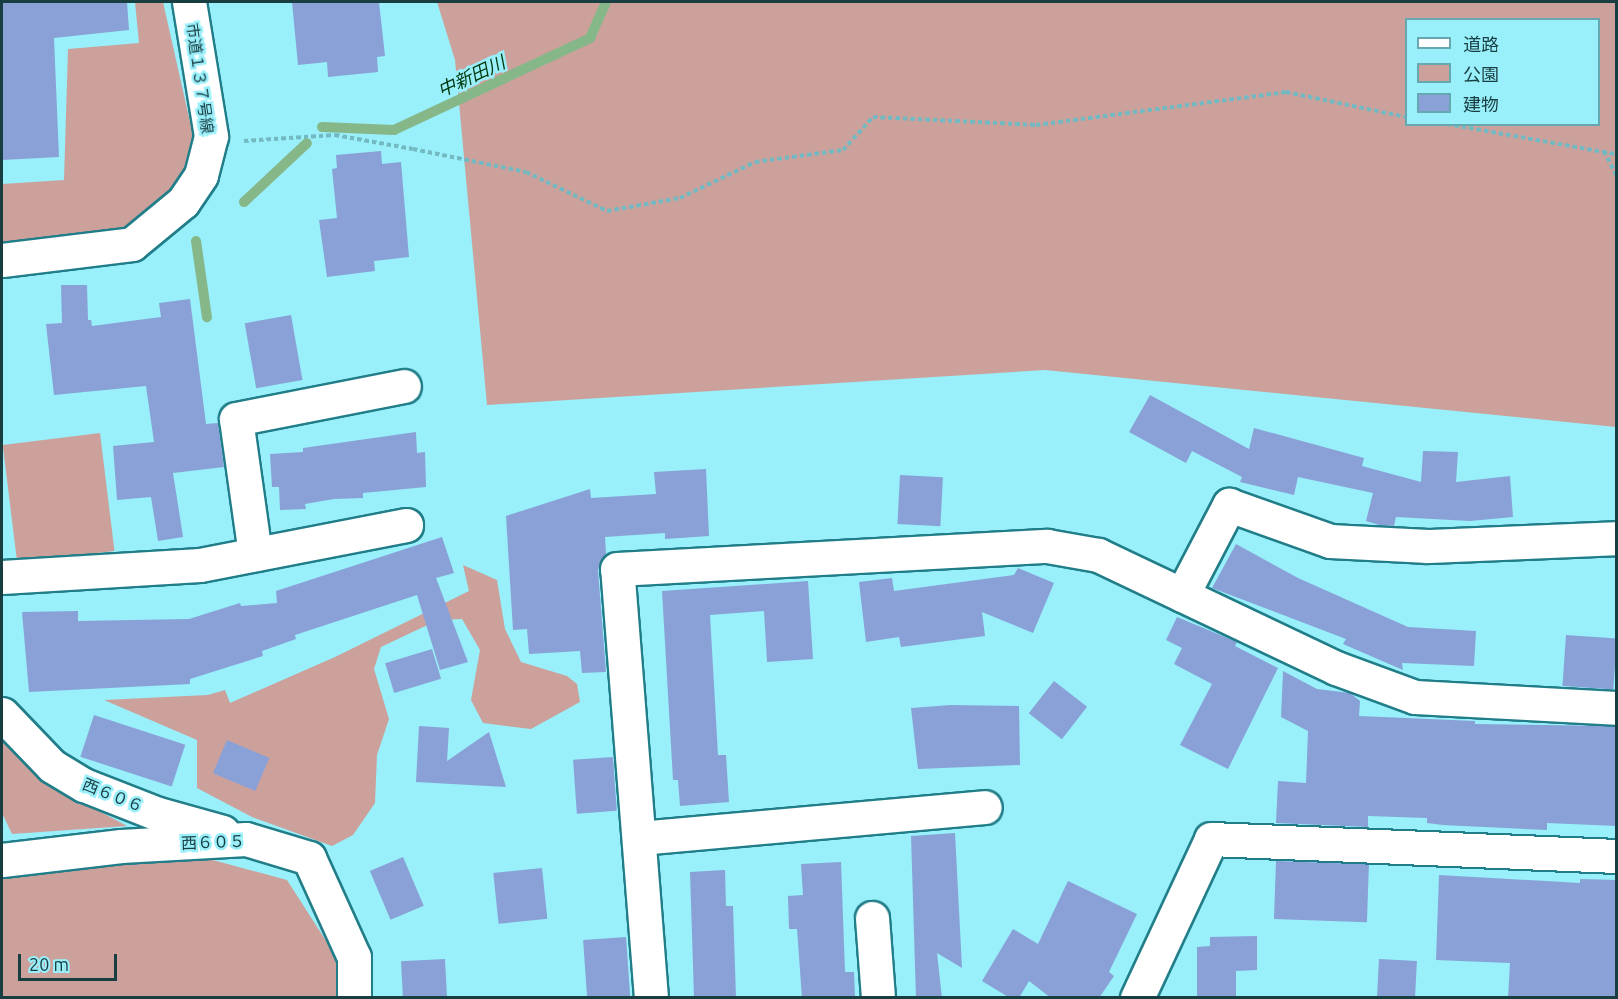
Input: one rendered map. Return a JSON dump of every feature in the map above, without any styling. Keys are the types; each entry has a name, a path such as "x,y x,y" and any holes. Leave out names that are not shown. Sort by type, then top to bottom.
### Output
{"street":[{"name":"市道１３７号線","path":"2,260 132,244 183,202 201,175 211,136 189,2"},
{"path":"255,554 236,419 404,386"},
{"path":"1182,595 1229,505 1330,541 1428,546 1617,538"},
{"path":"2,577 200,565 406,525"},
{"path":"651,998 617,569 1047,546 1098,555 1336,668 1416,697 1617,708"},
{"name":"西６０６","path":"2,714 52,766 84,785 158,814 246,839"},
{"path":"639,838 985,807"},
{"name":"西６０５","path":"2,860 121,846 246,839 309,858 354,957 354,998"},
{"path":"1137,998 1211,839 1617,856"},
{"path":"872,918 878,998"}],"path":[{"path":"211,136 243,141 335,135 413,149 526,172 607,211 680,198 756,162 843,150 873,117 1036,126 1286,93 1405,117"},
{"path":"1459,126 1617,154"},
{"path":"1604,150 1617,175"}],"green space":[{"path":"135,2 163,2 195,144 175,192 137,229 2,244 2,184 64,180 68,49 139,43"},
{"path":"437,2 1616,2 1616,427 1045,370 487,405 455,60"},
{"path":"100,433 115,551 17,563 3,445"},
{"path":"463,565 497,580 505,629 521,662 567,676 577,684 580,702 531,729 483,723 471,700 480,650 462,619 438,620 381,647 374,669 389,719 377,755 375,803 353,835 332,846 252,817 197,788 197,740 104,700 208,695 225,690 230,703 335,657 469,591"},
{"path":"2,736 24,762 69,795 127,826 12,834 2,813"},
{"path":"187,853 287,880 339,961 338,997 2,998 2,872"}],"building":[{"path":"2,2 127,2 129,30 54,38 59,157 2,160"},
{"path":"292,2 379,2 385,56 377,57 378,72 328,77 327,62 298,65"},
{"path":"381,151 382,164 401,162 409,257 374,261 375,271 327,277 319,220 337,218 332,169 337,168 336,155"},
{"path":"61,285 87,285 88,320 91,320 92,326 161,317 159,303 190,299 206,424 218,423 224,467 173,473 183,537 158,541 151,497 117,500 113,446 154,442 146,386 54,395 46,324 62,323"},
{"path":"291,315 302,380 256,388 245,323"},
{"path":"1150,395 1249,449 1254,428 1364,458 1362,466 1421,482 1423,451 1458,452 1456,482 1510,476 1513,517 1470,521 1396,517 1394,526 1379,525 1366,521 1373,493 1298,477 1294,495 1240,482 1242,477 1192,451 1186,463 1129,432"},
{"path":"416,432 417,453 425,452 426,487 363,493 363,498 334,499 305,504 306,509 280,510 279,487 272,487 270,454 303,452 303,448"},
{"path":"706,469 709,536 665,539 665,533 605,537 606,554 598,570 606,672 582,673 580,651 529,654 527,629 513,630 506,516 590,489 591,498 656,494 654,472"},
{"path":"900,475 943,477 940,526 897,524"},
{"path":"442,537 454,573 436,578 468,662 440,670 417,595 295,635 296,639 262,651 263,656 190,679 190,684 29,692 22,612 78,611 78,621 189,619 240,603 241,606 277,603 276,591"},
{"path":"1236,544 1298,578 1408,627 1476,631 1474,666 1402,663 1403,670 1343,644 1346,639 1212,588"},
{"path":"1018,568 1054,583 1033,633 982,612 985,636 901,647 899,637 866,642 859,582 892,578 894,591 1014,575"},
{"path":"808,581 813,659 767,662 764,611 710,615 718,755 726,755 729,802 680,806 678,780 673,780 662,591"},
{"path":"1177,617 1237,642 1235,646 1278,668 1228,769 1180,745 1212,684 1174,664 1182,648 1166,640"},
{"path":"1566,635 1616,638 1613,689 1562,686"},
{"path":"432,649 441,679 394,693 385,663"},
{"path":"1283,671 1317,689 1350,693 1360,701 1359,716 1475,721 1475,724 1617,726 1617,826 1547,823 1547,830 1443,825 1427,823 1427,818 1368,816 1368,827 1276,823 1278,781 1306,783 1308,731 1281,717"},
{"path":"1054,681 1087,707 1062,739 1029,713"},
{"path":"951,705 1019,706 1020,765 918,769 911,708"},
{"path":"94,715 185,745 172,787 80,757"},
{"path":"419,726 449,728 447,761 489,732 506,787 416,782"},
{"path":"227,740 269,758 255,791 213,773"},
{"path":"613,757 617,811 577,814 573,760"},
{"path":"955,833 962,968 937,953 942,998 916,998 911,836"},
{"path":"403,857 424,906 391,920 370,871"},
{"path":"1276,861 1369,864 1367,922 1274,919"},
{"path":"841,862 845,972 854,972 855,998 802,998 797,929 789,929 788,896 803,895 801,864"},
{"path":"542,868 547,919 499,924 493,873"},
{"path":"725,870 726,906 733,906 736,998 694,998 690,872"},
{"path":"1439,875 1580,883 1580,879 1617,880 1617,998 1508,998 1510,963 1436,960"},
{"path":"1068,881 1137,914 1109,972 1114,976 1099,998 1051,998 1029,981 1019,998 1010,998 982,981 1013,929 1038,944"},
{"path":"1257,936 1257,970 1236,971 1236,998 1197,998 1197,947 1210,946 1210,937"},
{"path":"626,937 630,998 587,998 583,940"},
{"path":"445,959 447,998 403,998 401,961"},
{"path":"1379,959 1417,961 1415,998 1377,998"}],"waterway":[{"name":"中新田川","path":"322,127 394,130 590,38 606,2"},
{"name":"中新田川","path":"244,202 307,143"},
{"name":"中新田川","path":"196,241 207,317"}]}
